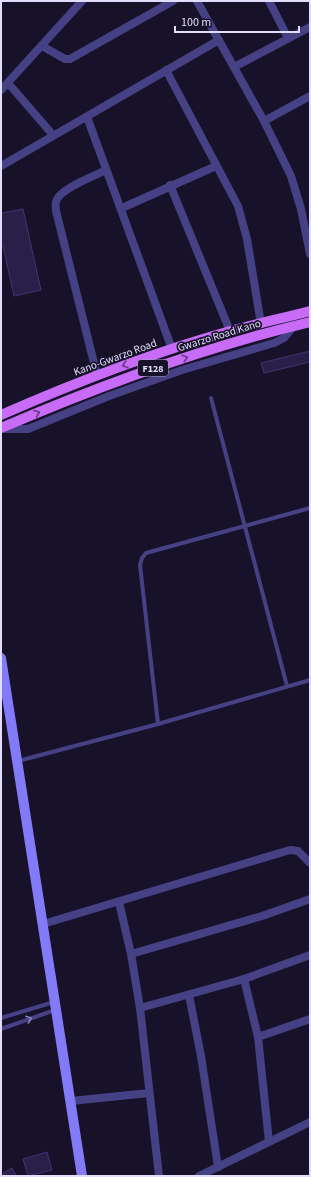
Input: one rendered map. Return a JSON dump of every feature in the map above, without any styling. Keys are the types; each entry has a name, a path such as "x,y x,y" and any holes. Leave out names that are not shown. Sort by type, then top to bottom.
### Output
{"main road":[{"name":"Kano-Gwarzo Road","path":"1,415 97,375 172,349 310,311"},
{"name":"Gwarzo Road Kano","path":"1,428 139,373 184,358 295,325 310,322"}],"street":[{"path":"1,90 82,1"},
{"path":"42,46 65,59 70,59 173,1"},
{"path":"197,1 264,121 291,176 301,209 310,254"},
{"path":"269,1 288,38"},
{"path":"234,67 310,27"},
{"path":"1,166 219,40"},
{"path":"166,70 238,206 243,222 261,324"},
{"path":"8,83 53,135"},
{"path":"264,121 310,96"},
{"path":"87,117 106,170 122,208 172,349"},
{"path":"122,208 170,185 216,166"},
{"path":"97,375 56,211 56,201 58,196 68,188 106,170"},
{"path":"170,185 230,332"},
{"path":"1,658 82,1176"},
{"path":"43,924 290,850 298,851 310,863"},
{"path":"131,954 262,916 310,898"},
{"path":"119,902 131,954 140,1008 148,1093 159,1176"},
{"path":"140,1008 244,979 310,955"},
{"path":"244,979 258,1037 269,1142"},
{"path":"189,995 201,1056 218,1167"},
{"path":"258,1037 310,1019"},
{"path":"71,1101 148,1093"},
{"path":"199,1176 310,1122"}],"lane":[{"path":"211,398 287,686"},
{"path":"158,724 140,565 142,558 146,553 310,508"},
{"path":"17,761 158,724 310,680"},
{"path":"56,1005 2,1028 1,1018 56,1005"}],"building":[{"path":"23,209 41,290 14,296 3,246 1,247 1,213"},
{"path":"310,351 310,362 264,373 261,363"},
{"path":"47,1152 52,1170 28,1176 23,1159"},
{"path":"12,1168 16,1176 5,1176 3,1173"}]}
